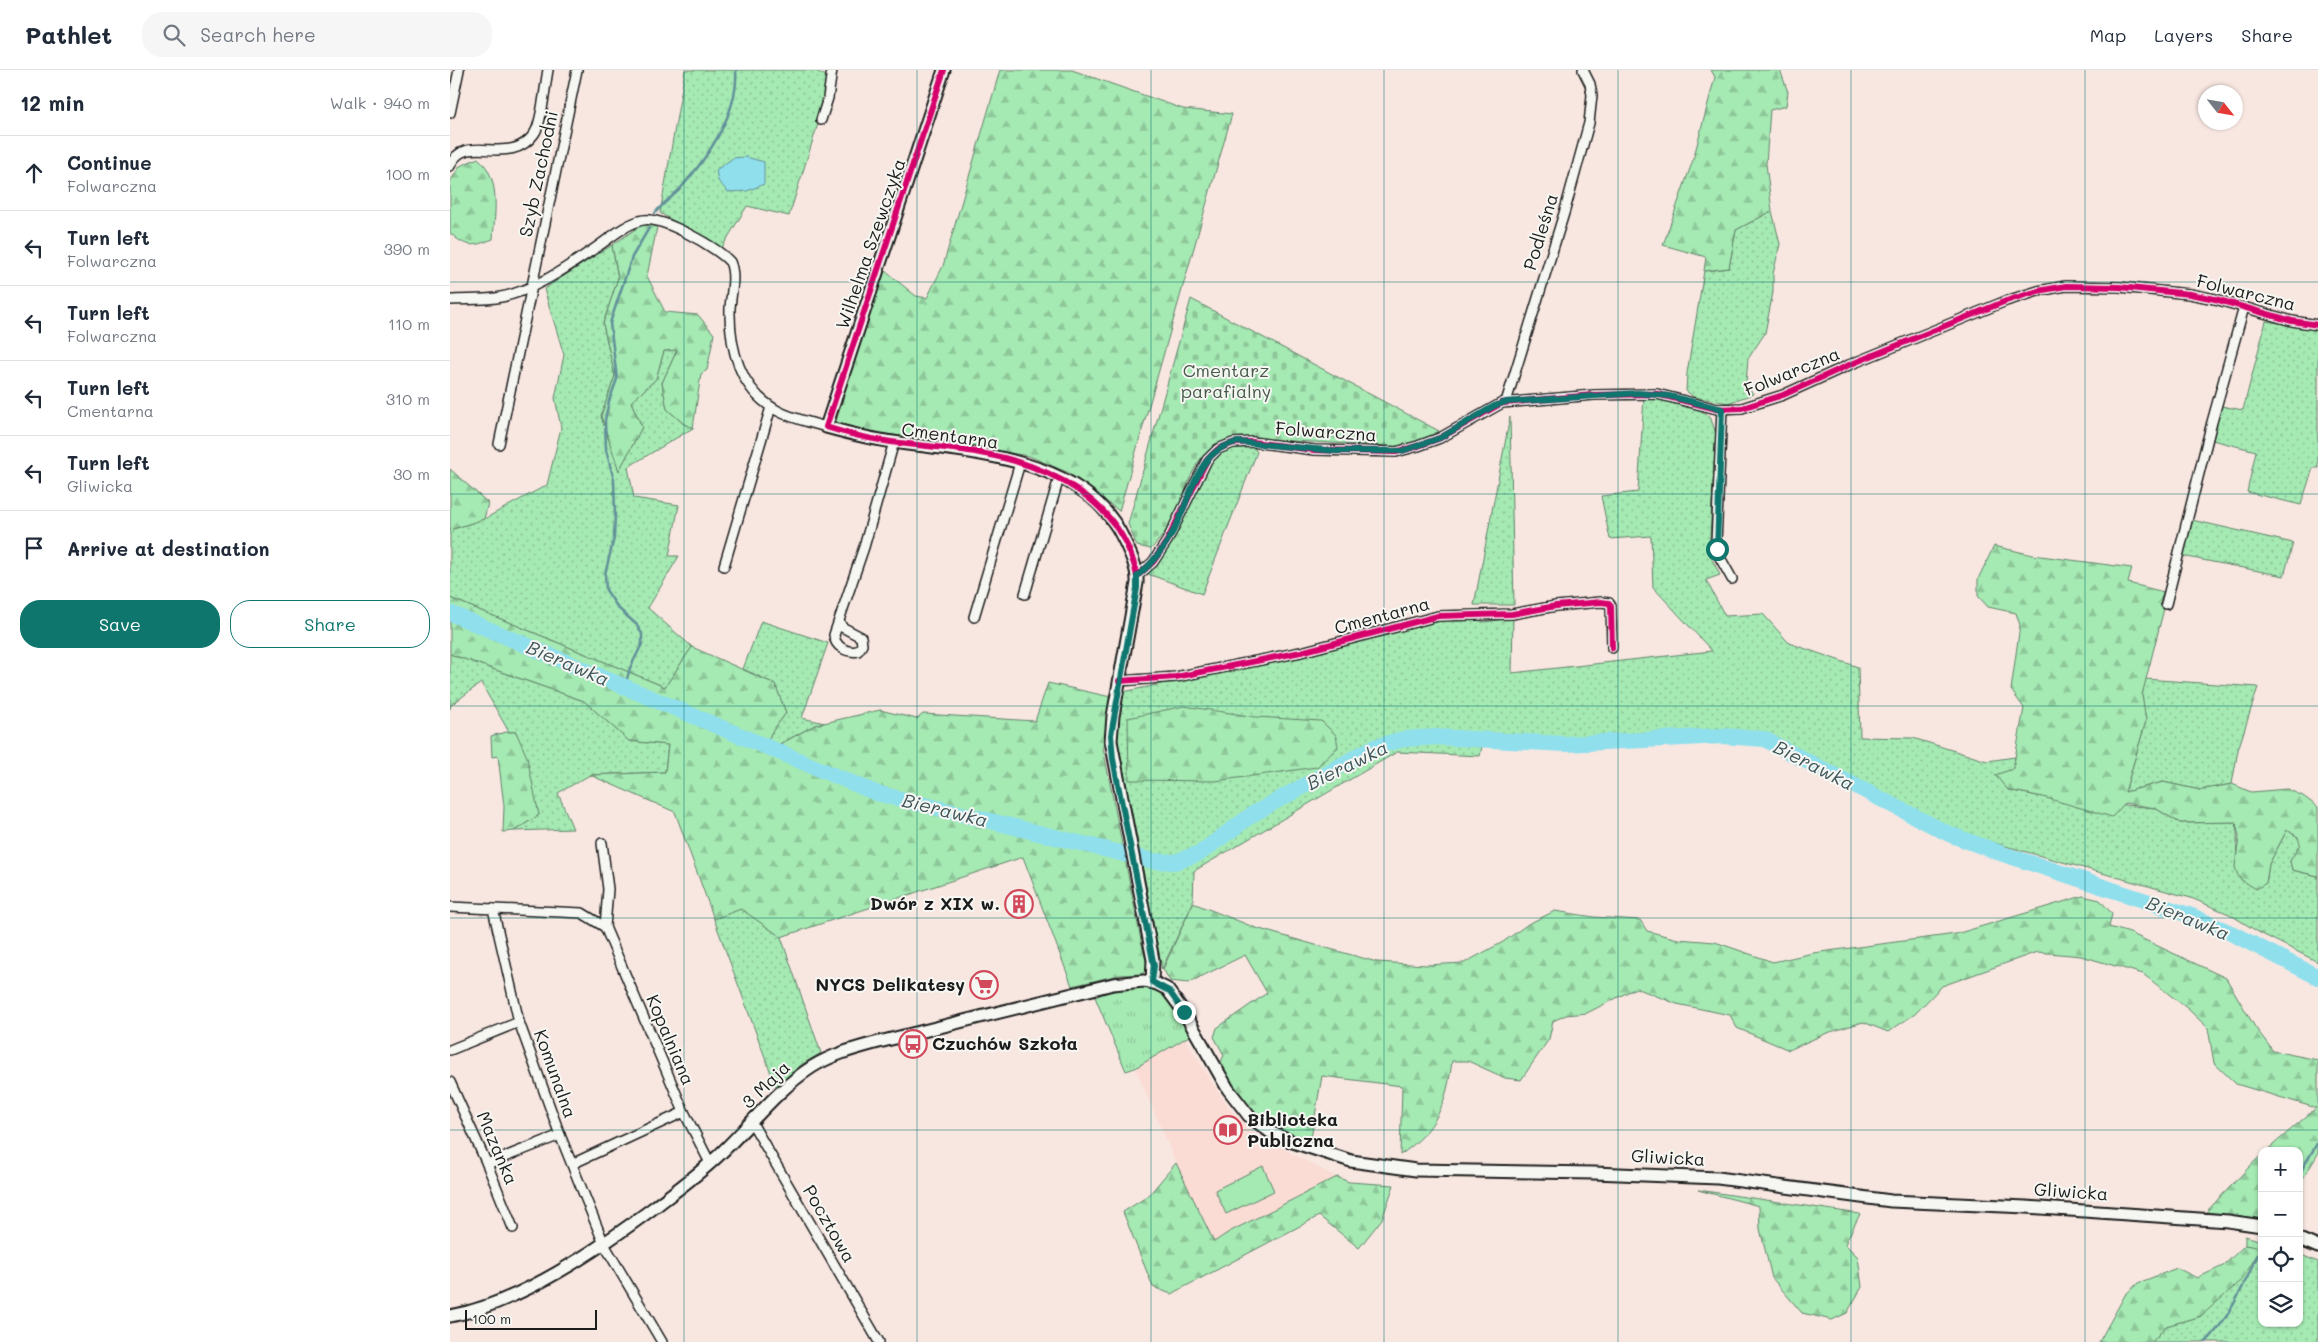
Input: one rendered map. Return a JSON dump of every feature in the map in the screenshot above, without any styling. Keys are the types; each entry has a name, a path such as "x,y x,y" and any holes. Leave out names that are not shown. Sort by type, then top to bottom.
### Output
{"main road":[{"name":"Wilhelma Szewczyka","path":"826,427 944,70"},
{"name":"Cmentarna","path":"826,427 894,442 981,453 1020,463 1060,478 1091,498 1108,515 1123,537 1137,576 1137,588 1119,681 1111,741 1154,966 1152,982"},
{"name":"3 Maja","path":"450,1316 482,1308 503,1299 560,1270 604,1244 710,1163 801,1075 820,1062 843,1052 1113,984 1134,981 1152,982"},
{"name":"Gliwicka","path":"1152,982 1164,987 1176,999 1228,1089 1249,1116 1270,1132 1287,1140 1351,1162 1416,1170 1594,1173 1709,1178 1897,1201 2228,1220 2258,1225"},
{"path":"2303,1241 2318,1247"}],"street":[{"path":"450,113 459,70"},
{"name":"Szyb Zachodni","path":"450,166 457,154 464,150 507,151 530,139 537,129 548,70"},
{"name":"Szyb Zachodni","path":"499,444 578,70"},
{"path":"821,120 828,98 832,70"},
{"name":"Podleśna","path":"1506,402 1563,218 1591,114 1591,89 1582,70"},
{"name":"Cmentarna","path":"533,285 562,270 631,224 646,219 676,228 721,254 732,265 730,321 735,357 751,388 771,407 788,415 826,427"},
{"path":"450,300 495,298 533,285"},
{"name":"Folwarczna","path":"1137,576 1153,562 1164,546 1177,524 1204,464 1214,452 1223,446 1245,442 1329,451 1402,451 1440,438 1494,406 1506,402 1638,393 1669,396 1722,409 1742,408 1766,401 1993,306 2051,288 2086,286 2144,289 2203,296 2292,321 2318,325"},
{"name":"Folwarczna","path":"2166,604 2212,422 2244,307"},
{"path":"724,566 771,407"},
{"path":"1722,409 1716,543 1718,554 1732,579"},
{"name":"Cmentarna","path":"839,621 868,535 894,442"},
{"name":"Cmentarna","path":"974,617 1020,463"},
{"path":"1025,594 1060,478"},
{"name":"Cmentarna","path":"1119,681 1176,678 1301,652 1438,616 1512,614 1556,606 1601,602 1609,603 1611,606 1612,648"},
{"name":"Kopalniana","path":"602,842 608,889 605,927 684,1112 710,1163"},
{"path":"450,907 582,914 605,927"},
{"name":"Komunalna","path":"493,909 519,1022 560,1135 604,1244 662,1342"},
{"path":"450,1050 519,1022"},
{"name":"Mazanka","path":"450,1082 513,1228"},
{"path":"572,1164 684,1112"},
{"name":"Pocztowa","path":"752,1123 879,1342"},
{"path":"487,1164 560,1135"}],"shaded area":[{"path":"1185,1038 1234,1114 1258,1136 1337,1177 1229,1232 1214,1243 1176,1163 1135,1068"}],"green space":[{"path":"685,70 814,70 832,79 789,216 747,206 721,249 660,213"},
{"path":"1000,70 1072,70 1183,109 1232,114 1119,511 1069,473 1029,456 835,426 850,366 885,271 916,296 927,298 943,266"},
{"path":"1711,70 1780,70 1788,92 1786,106 1770,110 1766,164 1772,211 1736,230 1729,268 1704,271 1706,257 1663,245 1693,160 1715,77"},
{"path":"478,158 490,175 493,185 495,206 493,239 480,244 470,245 450,233 450,182 460,166"},
{"path":"1772,211 1780,244 1773,274 1773,292 1765,333 1748,359 1746,383 1753,394 1728,403 1694,397 1686,391 1687,373 1704,271 1729,268 1736,230"},
{"path":"643,224 657,227 647,276 665,312 698,315 714,334 707,370 701,374 693,428 684,424 667,409 662,383 677,350 664,351 656,379 631,402 642,427 619,471 601,416 615,376 603,324 618,278 612,245"},
{"path":"612,245 618,278 603,324 615,376 601,416 619,470 642,427 631,402 656,379 664,351 677,350 662,383 667,409 684,424 693,428 628,467 634,498 679,505 669,556 679,556 648,608 692,647 665,687 450,598 450,530 484,519 547,485 561,428 555,398 564,355 544,289"},
{"name":"Cmentarz parafialny","path":"1191,299 1439,431 1412,447 1231,438 1208,451 1200,460 1172,521 1158,541 1151,549 1137,546 1128,524"},
{"path":"2266,321 2318,329 2318,468 2313,468 2301,505 2247,492 2256,451 2212,440 2221,406 2243,410"},
{"path":"1644,397 1678,402 1710,416 1716,434 1709,553 1720,575 1706,580 1725,616 1763,614 1789,643 1858,667 1860,737 1913,738 1987,761 2015,757 2008,790 2043,797 2155,808 2180,823 2236,822 2236,859 2240,879 2266,883 2269,864 2287,830 2298,837 2301,844 2290,861 2292,870 2318,876 2318,962 2260,933 2229,914 2191,898 1959,833 1779,741 1721,729 1547,738 1485,733 1480,756 1397,752 1194,871 1193,903 1162,969 1117,737 1123,692 1253,665 1440,621 1469,618 1485,622 1513,617 1512,673 1712,651 1653,587 1651,536 1610,539 1601,496 1638,492"},
{"path":"1510,417 1514,605 1474,605"},
{"path":"1253,446 1257,452 1202,594 1148,574 1174,537 1203,474 1214,456 1231,447"},
{"path":"450,469 488,503 484,519 450,530"},
{"path":"2192,520 2293,543 2284,576 2182,556"},
{"path":"1994,546 2033,555 2132,568 2128,583 2168,593 2142,695 2146,721 2125,792 2163,782 2200,790 2232,784 2251,792 2287,789 2303,796 2318,807 2318,876 2292,870 2290,861 2300,844 2298,837 2287,830 2269,864 2266,883 2256,889 2240,879 2235,867 2239,837 2236,822 2180,823 2155,808 2125,803 2112,817 2043,797 2008,790 1995,775 2013,769 2024,708 2011,690 2020,625 2016,613 1988,607 1978,596 1978,579"},
{"path":"450,598 665,687 692,647 775,684 786,713 771,733 764,753 815,725 880,710 917,719 923,714 1035,721 1048,683 1111,697 1103,748 1148,968 1142,974 1119,975 1072,986 1023,857 781,937 741,909 714,919 675,812 590,775 665,772 668,745 629,741 584,701 450,654"},
{"path":"761,621 828,643 802,718 825,723 815,725 763,753 771,733 786,713 775,684 743,669"},
{"path":"450,654 584,701 629,741 668,745 665,772 590,775 558,793 573,829 514,831 539,815 516,732 509,732 481,683 451,705 450,709"},
{"path":"2145,679 2258,687 2238,750 2232,784 2200,790 2163,782 2125,792 2146,721 2142,695"},
{"path":"1184,706 1256,717 1321,721 1336,735 1338,747 1317,767 1216,781 1129,780 1128,718"},
{"path":"506,732 516,732 527,757 539,815 514,831 503,832 504,806 498,756 492,757 491,736"},
{"path":"2083,896 2100,900 2112,914 2109,927 2130,933 2226,978 2255,1027 2273,1051 2318,1060 2318,1154 2303,1178 2303,1147 2271,1147 2316,1108 2236,1084 2214,1063 2208,1028 2188,1009 2143,974 2081,956 2037,952 1942,986 1915,1014 1888,1032 1863,1022 1827,1033 1789,1050 1737,1028 1730,1015 1677,1004 1636,988 1587,1013 1566,1015 1553,1021 1549,1039 1521,1080 1505,1078 1468,1061 1452,1061 1447,1090 1438,1115 1423,1136 1400,1155 1402,1086 1322,1076 1310,1144 1279,1130 1267,1122 1256,1114 1238,1093 1220,1064 1224,1055 1214,1037 1217,1028 1267,993 1245,955 1188,983 1170,981 1163,969 1193,903 1256,928 1377,962 1427,965 1464,963 1503,942 1528,924 1555,911 1594,917 1640,920 1647,931 1678,939 1715,942 1773,962 1813,953 1956,934"},
{"path":"741,908 781,937 821,1053 801,1065 776,1087 714,919"},
{"path":"1141,986 1150,988 1166,997 1191,1035 1135,1068 1126,1071 1095,997 1119,988"},
{"path":"2258,1158 2258,1218 2206,1212"},
{"path":"1176,1163 1214,1242 1229,1232 1337,1177 1349,1182 1394,1185 1382,1219 1359,1248 1319,1216 1171,1294 1153,1287 1123,1212 1148,1196"},
{"path":"1263,1166 1274,1191 1226,1214 1215,1190"},
{"path":"1698,1190 1860,1214 1845,1244 1858,1257 1862,1287 1847,1313 1832,1320 1802,1313 1772,1278 1760,1229 1759,1206"},
{"path":"2245,1236 2258,1240 2258,1248 2245,1245"},
{"path":"2245,1245 2258,1247 2258,1253 2242,1280 2201,1316 2166,1326 2152,1342 2099,1342 2125,1295 2138,1283 2177,1268 2197,1278 2223,1266"},
{"path":"2258,1252 2258,1327 2303,1327 2303,1256 2318,1262 2318,1342 2152,1342 2166,1326 2201,1316"}],"water":[{"path":"746,157 764,162 764,184 747,191 728,192 718,181 716,170 733,158"}],"waterway":[{"path":"655,213 690,177 719,134 732,102 736,86 736,70"},
{"path":"625,686 630,668 642,644 642,634 637,625 618,608 606,590 605,574 614,538 615,514 614,480 606,450 605,420 617,379 610,323 632,257 649,228"},
{"name":"Bierawka","path":"450,613 876,793 1153,861 1175,862 1200,853 1253,814 1374,747 1404,739 1437,737 1565,744 1723,736 1764,739 1949,834 2000,853 2192,916 2231,933 2318,977"},
{"path":"2303,1167 2318,1142"},
{"path":"2206,1342 2231,1309 2258,1254"}],"cycle path":[{"path":"944,70 826,427 878,440 968,451 1006,459 1056,477 1079,491 1099,507 1116,527 1129,550 1137,576 1153,562 1167,541 1207,460 1218,449 1233,443 1252,442 1314,450 1396,452 1440,438 1502,403 1594,395 1657,394 1717,409 1742,408 1783,395 1849,365 2006,301 2038,291 2066,286 2119,287 2190,294 2215,299 2292,321 2318,325"},
{"path":"1119,681 1176,677 1301,652 1438,616 1512,614 1556,606 1601,602 1609,603 1611,606 1612,648"}],"place":[{"name":"Dwór z XIX w.","path":"1019,904"},
{"name":"NYCS Delikatesy","path":"984,985"},
{"name":"Czuchów Szkoła","path":"913,1044"},
{"name":"Biblioteka Publiczna","path":"1228,1130"}],"route":[{"path":"1184,1012 1169,991 1152,982 1154,966 1111,749 1111,735 1119,681 1137,588 1137,576 1153,562 1161,551 1177,524 1201,469 1214,452 1228,444 1252,442 1307,450 1396,452 1440,438 1494,406 1506,402 1630,393 1669,396 1722,409 1717,549"}]}
